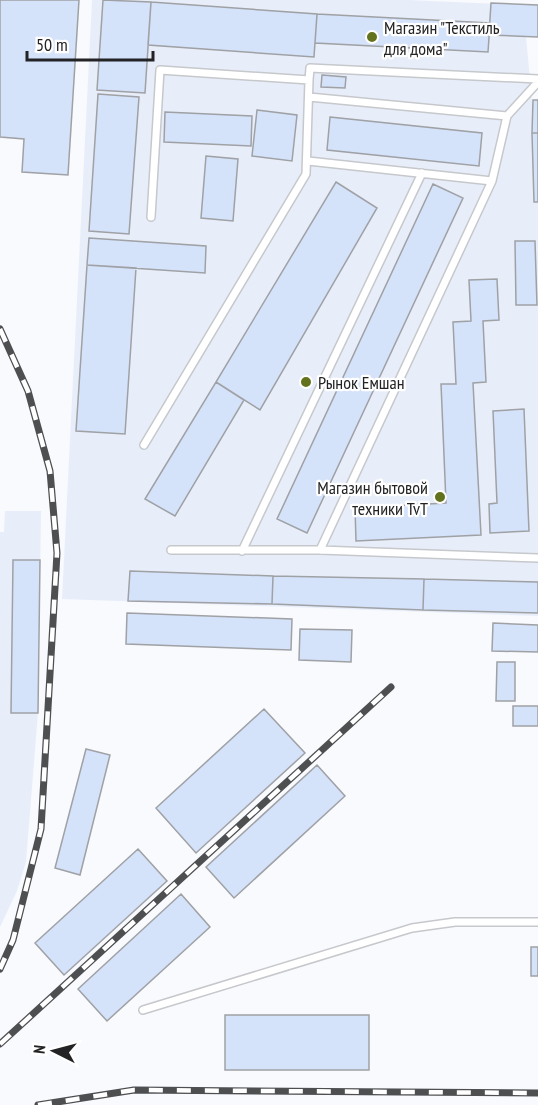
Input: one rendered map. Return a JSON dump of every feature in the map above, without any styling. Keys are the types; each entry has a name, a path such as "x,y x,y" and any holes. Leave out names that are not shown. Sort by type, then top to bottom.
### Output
{"lane":[{"path":"144,445 306,174 310,68 538,81"},
{"path":"152,217 160,70 309,80"},
{"path":"320,550 492,181 507,116 538,81"},
{"path":"309,97 507,116"},
{"path":"308,160 492,181"},
{"path":"242,550 422,173"},
{"path":"171,550 320,550 538,558"},
{"path":"143,1010 412,928 455,922 538,922"}],"shaded area":[{"name":"Рынок Емшан","path":"92,0 409,0 523,5 538,164 538,616 62,599"},
{"path":"5,511 41,511 38,713 26,862 17,891 0,927 0,532 4,532"}],"building":[{"path":"0,0 79,0 68,175 22,172 24,139 0,137"},
{"path":"103,0 151,2 145,93 97,90"},
{"path":"151,2 317,14 314,57 148,45"},
{"path":"491,3 538,5 538,37 489,35"},
{"path":"317,14 490,23 488,52 315,43"},
{"path":"322,75 346,77 345,88 321,87"},
{"path":"98,94 139,97 129,234 89,231"},
{"path":"533,100 538,100 538,133 532,133"},
{"path":"257,110 297,115 292,161 252,156"},
{"path":"165,112 252,116 251,146 164,142"},
{"path":"330,117 482,133 479,166 327,150"},
{"path":"532,133 538,133 538,202 534,202"},
{"path":"206,156 238,159 233,221 201,218"},
{"path":"336,182 377,208 260,410 216,382"},
{"path":"433,184 463,198 307,533 277,519"},
{"path":"89,238 206,246 205,273 87,265"},
{"path":"515,241 535,241 537,305 516,305"},
{"path":"87,265 136,268 125,434 76,431"},
{"path":"497,279 499,320 483,321 486,382 473,383 481,535 356,541 355,508 446,503 441,384 456,384 453,322 471,321 469,280"},
{"path":"216,382 244,400 175,516 145,499"},
{"path":"524,409 529,531 490,533 489,504 497,503 493,411"},
{"path":"13,560 40,560 38,713 11,713"},
{"path":"130,571 273,576 272,604 128,601"},
{"path":"273,576 424,579 423,610 272,604"},
{"path":"424,579 538,582 538,613 423,610"},
{"path":"127,613 292,619 291,650 126,644"},
{"path":"493,623 538,625 538,652 492,651"},
{"path":"300,629 352,630 351,662 299,660"},
{"path":"497,662 515,662 515,701 496,701"},
{"path":"513,706 538,706 538,726 513,726"},
{"path":"264,709 305,753 196,853 156,808"},
{"path":"86,749 110,755 80,875 55,868"},
{"path":"317,765 345,796 234,898 206,867"},
{"path":"138,849 167,881 64,975 35,943"},
{"path":"181,894 210,927 107,1021 78,989"},
{"path":"531,947 538,947 538,976 531,976"},
{"path":"225,1015 369,1015 369,1070 225,1070"}],"railway":[{"path":"0,329 28,391 50,471 57,553 41,829 13,940 0,969"},
{"path":"0,1044 391,687"},
{"path":"38,1105 134,1090 538,1093"}],"place":[{"name":"Магазин \"Текстиль для дома\"","path":"372,37"},
{"name":"Рынок Емшан","path":"306,382"},
{"name":"Магазин бытовой техники TvT","path":"440,497"}]}
